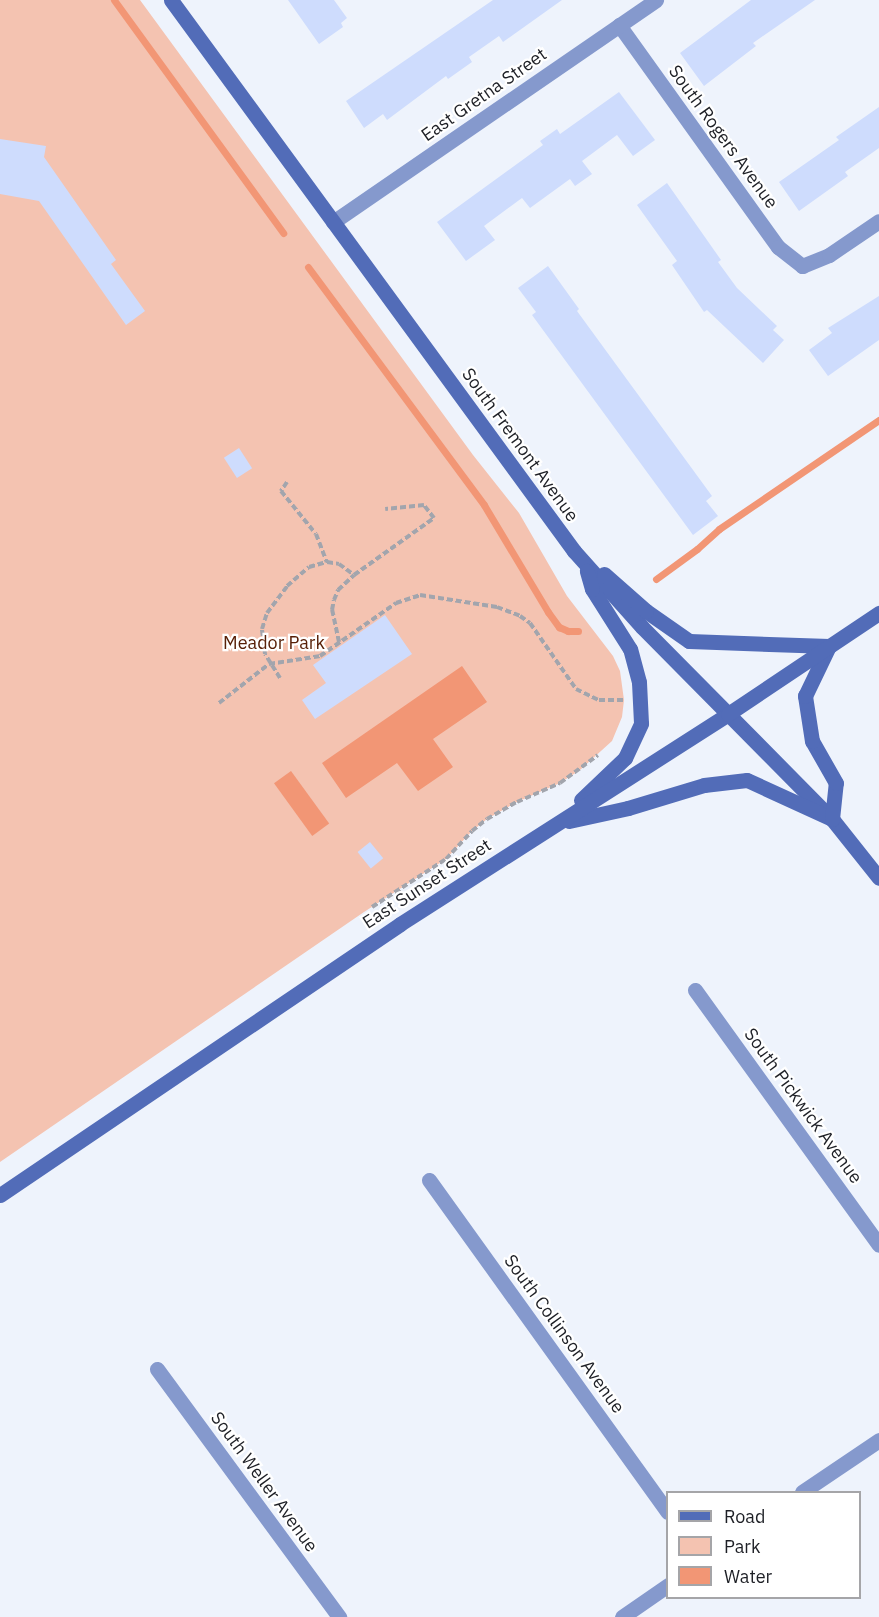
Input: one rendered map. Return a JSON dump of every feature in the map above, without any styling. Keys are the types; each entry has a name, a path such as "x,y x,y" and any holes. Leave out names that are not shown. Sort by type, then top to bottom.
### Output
{"main road":[{"name":"South Fremont Avenue","path":"171,0 584,563 642,627 832,819 879,878"},
{"path":"558,823 628,808 704,785 747,780 832,819 836,783 813,741 805,696 830,646 689,641 646,611 597,568 584,563"},
{"path":"558,823 625,758 641,723 639,682 630,649 592,589 584,563"},
{"name":"East Sunset Street","path":"0,1195 400,924 728,714 879,613"}],"street":[{"name":"East Gretna Street","path":"333,222 656,0"},
{"name":"South Rogers Avenue","path":"619,25 778,247 802,266 830,255 879,221"},
{"name":"South Pickwick Avenue","path":"695,990 879,1245"},
{"name":"South Collinson Avenue","path":"429,1180 666,1509"},
{"name":"South Weller Avenue","path":"157,1369 339,1617"},
{"path":"803,1491 879,1440"},
{"path":"622,1617 666,1586"}],"path":[{"path":"287,482 281,491 316,534 327,562"},
{"path":"339,642 332,610 338,590 354,575 434,518 424,505 385,509"},
{"path":"280,678 269,664 261,644 267,613 276,598 309,567 327,562 339,564 354,575"},
{"path":"219,703 269,664 320,656 407,598 420,595 497,607 530,623 576,689 598,700 624,700 623,708"},
{"path":"372,907 446,859 471,831 487,819 517,802 560,783 600,754"}],"green space":[{"name":"Meador Park","path":"0,0 140,0 473,455 519,513 567,596 613,656 620,671 624,700 622,717 612,741 580,770 560,783 517,802 487,819 472,831 446,859 364,912 0,1162"}],"water":[{"path":"462,666 487,702 433,739 453,767 418,791 397,763 346,798 322,763"},
{"path":"291,771 329,824 312,836 274,783"}],"building":[{"path":"288,0 334,0 347,18 341,23 343,27 319,44"},
{"path":"493,0 562,0 503,42 499,36 469,57 472,62 448,79 446,76 387,120 383,114 364,128 346,101"},
{"path":"751,0 815,0 753,43 756,46 704,86 680,53"},
{"path":"619,92 655,140 633,156 617,135 582,161 592,174 575,186 570,179 530,208 522,198 484,226 495,240 466,261 437,222 543,145 540,141 557,129 560,134"},
{"path":"879,107 879,148 845,172 848,176 799,211 779,182 839,140 836,137"},
{"path":"0,139 46,146 44,157 116,260 111,264 145,311 126,325 39,201 0,194"},
{"path":"667,183 721,260 718,262 737,288 777,326 773,330 784,340 763,363 707,310 704,312 672,265 677,261 637,205"},
{"path":"548,266 579,309 577,311 712,496 706,501 718,516 693,535 532,315 536,312 518,288"},
{"path":"879,296 879,340 828,376 809,350 832,333 828,328"},
{"path":"239,448 252,468 237,478 224,458"},
{"path":"385,615 412,654 315,719 302,700 326,683 313,665"},
{"path":"370,842 383,858 371,868 358,852"}],"waterway":[{"path":"114,0 283,233"},
{"path":"308,267 484,505 559,627 568,631 578,631"},
{"path":"656,579 697,549 719,529 879,420"}]}
